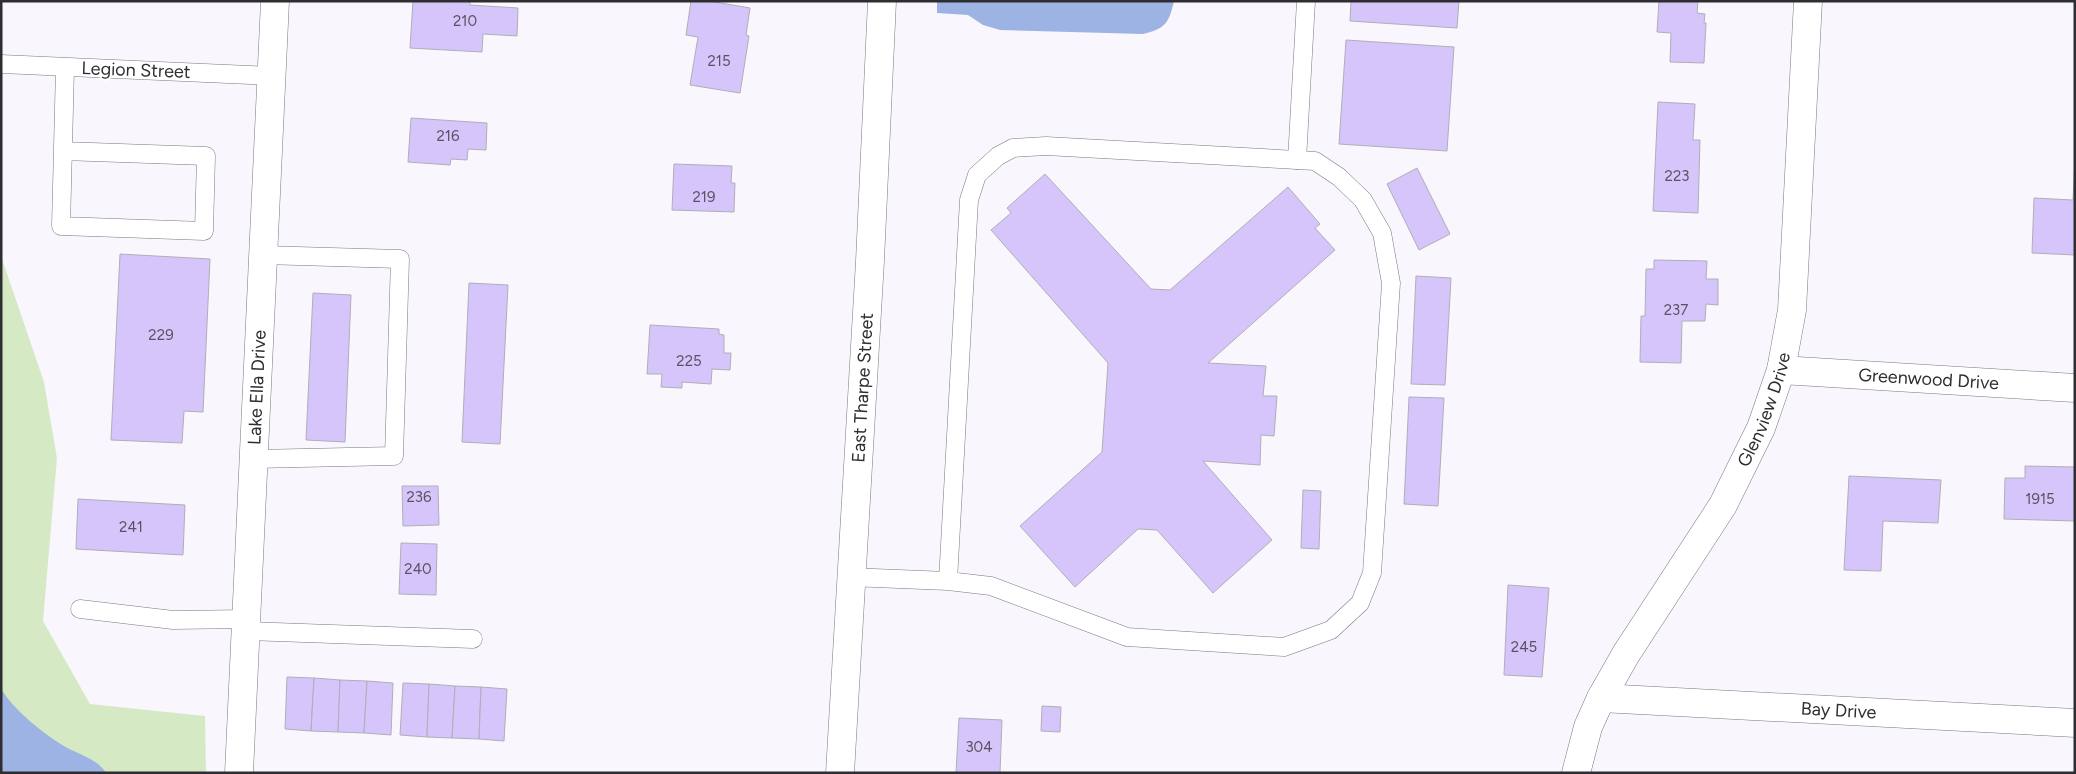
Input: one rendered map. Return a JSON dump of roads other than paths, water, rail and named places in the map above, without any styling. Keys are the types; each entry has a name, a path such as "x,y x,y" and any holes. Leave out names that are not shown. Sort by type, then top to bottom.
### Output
{"street":[{"name":"Lake Ella Drive","path":"239,773 275,1"},
{"name":"East Tharpe Street","path":"840,773 849,577 870,261 882,1"},
{"name":"Glenview Drive","path":"1576,773 1588,727 1601,698 1626,654 1723,506 1761,428 1781,370 1792,310 1808,1"},
{"name":"Greenwood Drive","path":"1781,370 2075,388"},
{"name":"Bay Drive","path":"1601,698 2075,723"}],"lane":[{"path":"1298,160 1306,1"},
{"name":"Legion Street","path":"1,64 271,76"},
{"path":"63,151 206,156 204,231 61,226 65,68"},
{"path":"849,577 948,581 991,586 1127,637 1284,648 1331,630 1360,603 1372,572 1391,282 1382,233 1363,200 1339,177 1316,161 1046,146 1013,148 998,156 977,175 969,200 948,581"},
{"path":"253,459 394,456 400,259 262,255"},
{"path":"80,609 173,620 473,639"}],"water":[{"path":"937,1 1174,1 1165,24 1156,30 1143,34 1000,30 983,25 968,15 937,13"},
{"path":"1,688 12,704 38,728 64,746 93,760 106,773 1,773"}]}
